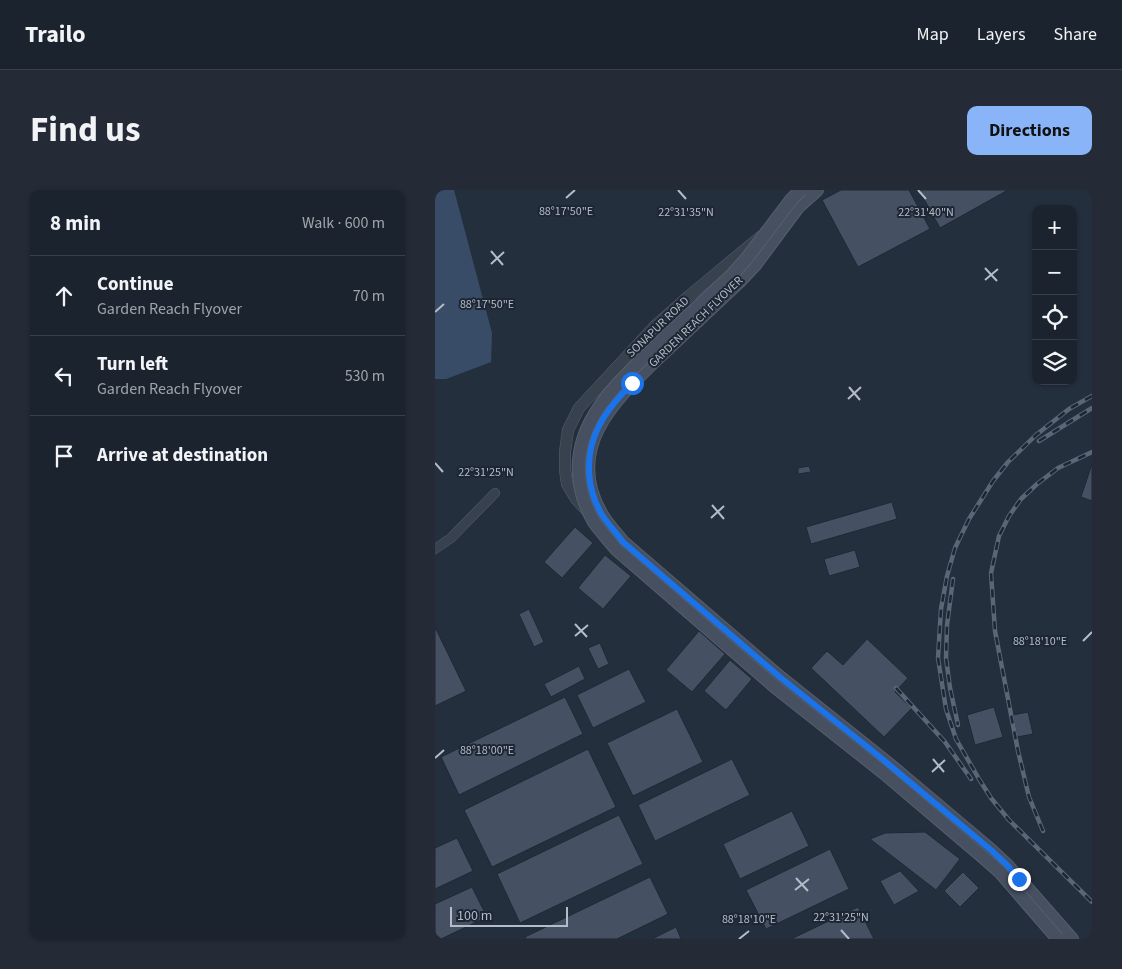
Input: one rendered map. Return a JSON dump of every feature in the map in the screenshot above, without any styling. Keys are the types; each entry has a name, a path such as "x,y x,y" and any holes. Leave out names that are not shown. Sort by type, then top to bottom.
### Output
{"main road":[{"name":"GARDEN REACH FLYOVER","path":"801,190 732,275 625,376 595,412 586,430 579,460 579,481 585,502 594,522 616,549 774,686 876,767 1000,872 1058,939"},
{"name":"GARDEN REACH FLYOVER","path":"815,190 798,207 755,265 632,383 609,410 599,426 590,451 589,480 594,499 603,517 623,542 781,678 875,753 991,850 1007,865 1072,939"}],"street":[{"name":"SONAPUR ROAD","path":"815,190 809,192 801,202 655,326 579,408 568,430 565,461 567,484 576,499 651,576 740,654 902,786 1006,881 1064,939"},
{"path":"435,549 451,538 495,493"}],"water":[{"path":"435,190 454,190 492,333 491,362 446,379 435,379"}],"building":[{"path":"841,190 909,190 930,229 858,267 822,200"},
{"path":"919,190 1008,190 940,228"},
{"path":"1092,464 1092,501 1081,497"},
{"path":"809,466 811,472 798,474 798,468"},
{"path":"892,502 897,519 811,544 806,527"},
{"path":"575,527 593,543 562,578 544,562"},
{"path":"855,550 860,567 829,576 824,559"},
{"path":"605,555 631,576 603,609 578,588"},
{"path":"529,609 544,642 534,647 519,614"},
{"path":"435,627 466,691 435,706"},
{"path":"699,631 725,654 692,692 666,670"},
{"path":"867,639 908,678 895,692 912,708 884,737 811,668 827,651 843,665"},
{"path":"600,643 609,664 598,669 588,648"},
{"path":"730,660 752,679 726,710 704,691"},
{"path":"579,666 585,679 551,697 544,684"},
{"path":"629,669 646,702 593,728 577,695"},
{"path":"565,697 583,734 459,795 441,757"},
{"path":"994,707 1003,737 975,745 967,715"},
{"path":"677,709 703,762 633,796 607,743"},
{"path":"1028,712 1033,734 1017,737 1013,715"},
{"path":"588,749 616,807 492,867 464,810"},
{"path":"732,759 750,795 655,841 638,805"},
{"path":"792,811 809,846 740,879 723,844"},
{"path":"619,815 643,864 520,923 497,874"},
{"path":"925,832 960,859 936,890 870,839 885,833"},
{"path":"457,838 473,871 435,889 435,848"},
{"path":"830,849 849,889 766,929 746,890"},
{"path":"900,871 919,891 894,905 880,881"},
{"path":"963,872 979,888 960,907 944,891"},
{"path":"650,877 668,914 617,939 526,939 525,937"},
{"path":"472,887 487,917 441,939 435,939 435,904"},
{"path":"858,907 874,939 791,939"},
{"path":"676,927 681,939 652,939"}],"railway":[{"path":"1092,396 1069,409 1036,435 1008,462 993,481 969,519 955,548 947,576 941,609 938,658 946,709 956,739 979,779 991,798 1009,820 1092,902"},
{"path":"1039,441 1092,408"},
{"path":"1043,831 1029,797 1018,751 995,631 991,573 999,536 1009,516 1021,499 1058,468 1092,452"},
{"path":"953,579 947,625 946,658 958,725"},
{"path":"896,688 945,742 971,779"}],"route":[{"path":"632,383 619,397 599,426 590,451 589,480 591,490 598,508 609,525 623,542 781,678 875,753 991,850 1019,879"}]}
